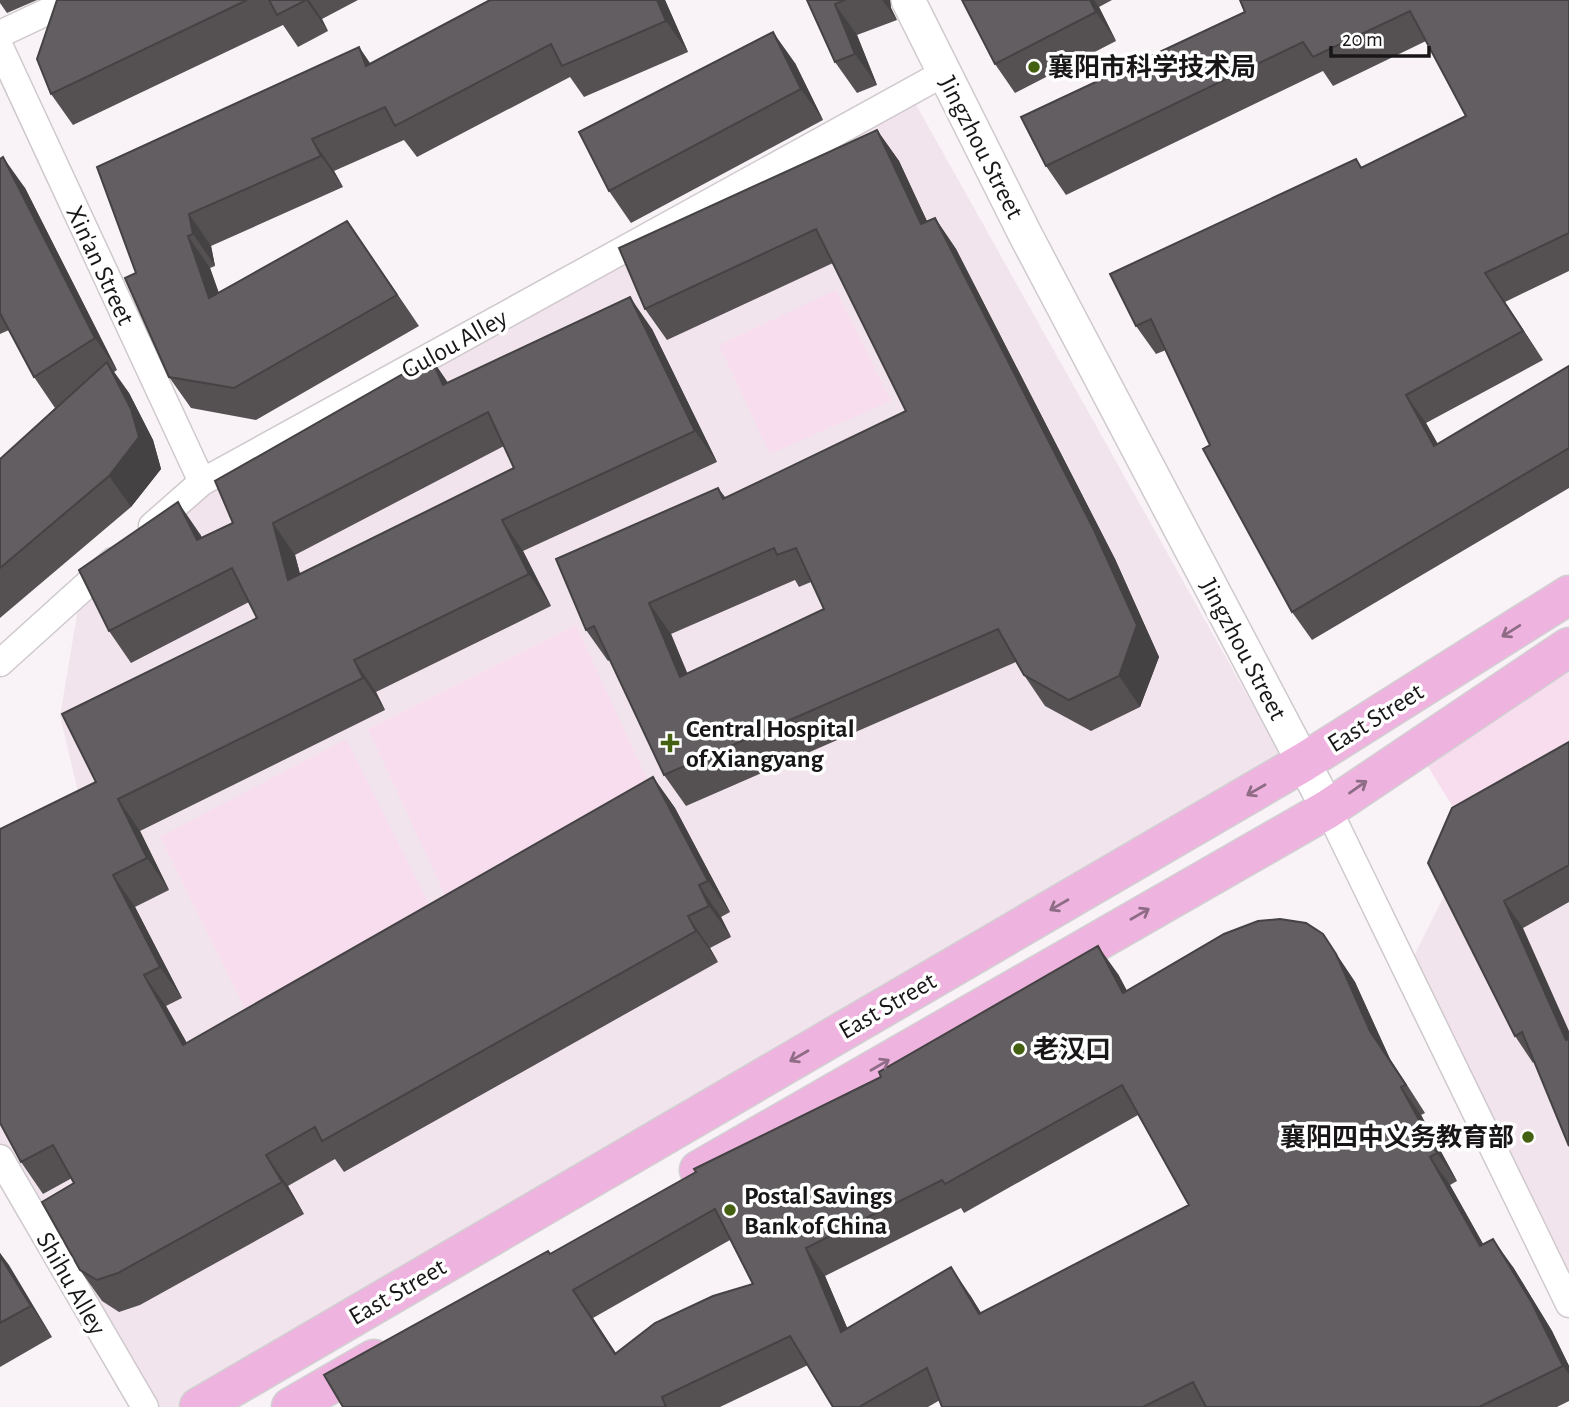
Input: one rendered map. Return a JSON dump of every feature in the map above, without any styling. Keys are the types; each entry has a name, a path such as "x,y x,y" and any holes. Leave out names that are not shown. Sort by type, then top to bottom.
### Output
{"main road":[{"name":"East Street","path":"199,1407 1304,762 1569,595"},
{"name":"East Street","path":"665,1190 1328,808 1569,647"},
{"name":"East Street","path":"291,1407 400,1344"}],"street":[{"path":"0,34 72,0"},
{"name":"Jingzhou Street","path":"908,0 1031,246 1328,808 1569,1304"},
{"name":"Xin'an Street","path":"0,47 202,482"},
{"name":"Gulou Alley","path":"0,663 202,482 944,73"},
{"name":"Shihu Alley","path":"0,1158 145,1407"}],"shaded area":[{"name":"Central Hospital of Xiangyang","path":"909,92 1289,770 199,1407 145,1407 0,1158 0,852 80,800 60,716 81,590 202,482"},
{"path":"836,290 891,401 770,454 719,345"},
{"path":"576,625 658,803 452,910 368,729"},
{"path":"1569,647 1569,779 1470,835 1416,747"},
{"path":"346,739 437,920 252,1023 160,837"},
{"name":"襄阳四中义务教育部","path":"1569,779 1569,1304 1407,970 1447,890"}],"building":[{"path":"57,0 247,0 51,94 37,59"},
{"path":"269,0 306,0 277,15"},
{"path":"490,0 657,0 666,21 562,66 551,44 395,126 385,107 312,139 321,156 189,214 193,234 188,236 209,298 347,221 397,295 234,388 169,377 125,278 136,273 97,167 359,47 366,66"},
{"path":"807,0 845,0 835,4 855,54 835,62"},
{"path":"962,0 1090,0 1096,12 995,64"},
{"path":"1240,0 1569,0 1569,233 1485,273 1523,331 1406,395 1434,446 1569,366 1569,448 1292,612 1203,449 1210,445 1151,319 1136,326 1110,274 1356,159 1361,168 1466,116 1410,11 1313,57 1303,42 1046,166 1021,117 1245,12"},
{"path":"773,32 801,89 609,191 579,132"},
{"path":"877,130 921,224 935,218 1093,528 1137,625 1119,676 1069,700 1024,675 998,629 664,775 594,626 586,630 556,559 718,488 723,499 906,411 816,229 645,309 619,248","holes":["774,548 777,555 796,548 824,609 680,677 649,603"]},
{"path":"3,157 95,338 34,377 0,313 0,159"},
{"path":"630,297 695,431 502,520 529,574 354,660 363,678 118,799 147,858 113,875 160,967 144,975 183,1045 653,777 708,881 699,885 709,906 688,916 696,931 322,1141 315,1127 266,1155 282,1182 118,1273 97,1280 80,1270 42,1202 74,1183 53,1145 21,1162 0,1123 0,829 96,782 62,714 257,618 232,568 109,631 79,570 178,502 197,540 233,523 215,481 431,358 443,385","holes":["488,412 514,468 288,580 273,523"]},
{"path":"107,362 131,409 139,437 109,476 0,568 0,459"},
{"path":"1569,742 1569,865 1504,901 1566,1040 1569,1039 1569,1146 1522,1032 1515,1036 1428,863 1452,808"},
{"path":"1280,919 1306,923 1323,934 1336,954 1370,1031 1406,1085 1401,1087 1437,1153 1430,1157 1480,1246 1493,1239 1532,1303 1563,1366 1479,1407 1206,1407 1193,1382 1143,1407 942,1407 927,1368 859,1407 833,1407 790,1336 662,1397 666,1407 343,1407 324,1375 548,1251 550,1254 696,1172 694,1169 881,1077 879,1072 1098,946 1123,993 1224,934 1258,921","holes":["1122,1085 1189,1205 979,1314 951,1267 841,1332 806,1248 942,1180 945,1184","715,1209 753,1284 713,1296 655,1323 615,1354 573,1290"]},
{"path":"0,1256 31,1306 0,1323"}],"place":[{"name":"襄阳市科学技术局","path":"1034,67"},
{"name":"Central Hospital of Xiangyang","path":"670,743"},
{"name":"老汉口","path":"1019,1049"},
{"name":"襄阳四中义务教育部","path":"1528,1137"},
{"name":"Postal Savings Bank of China","path":"730,1210"}]}
